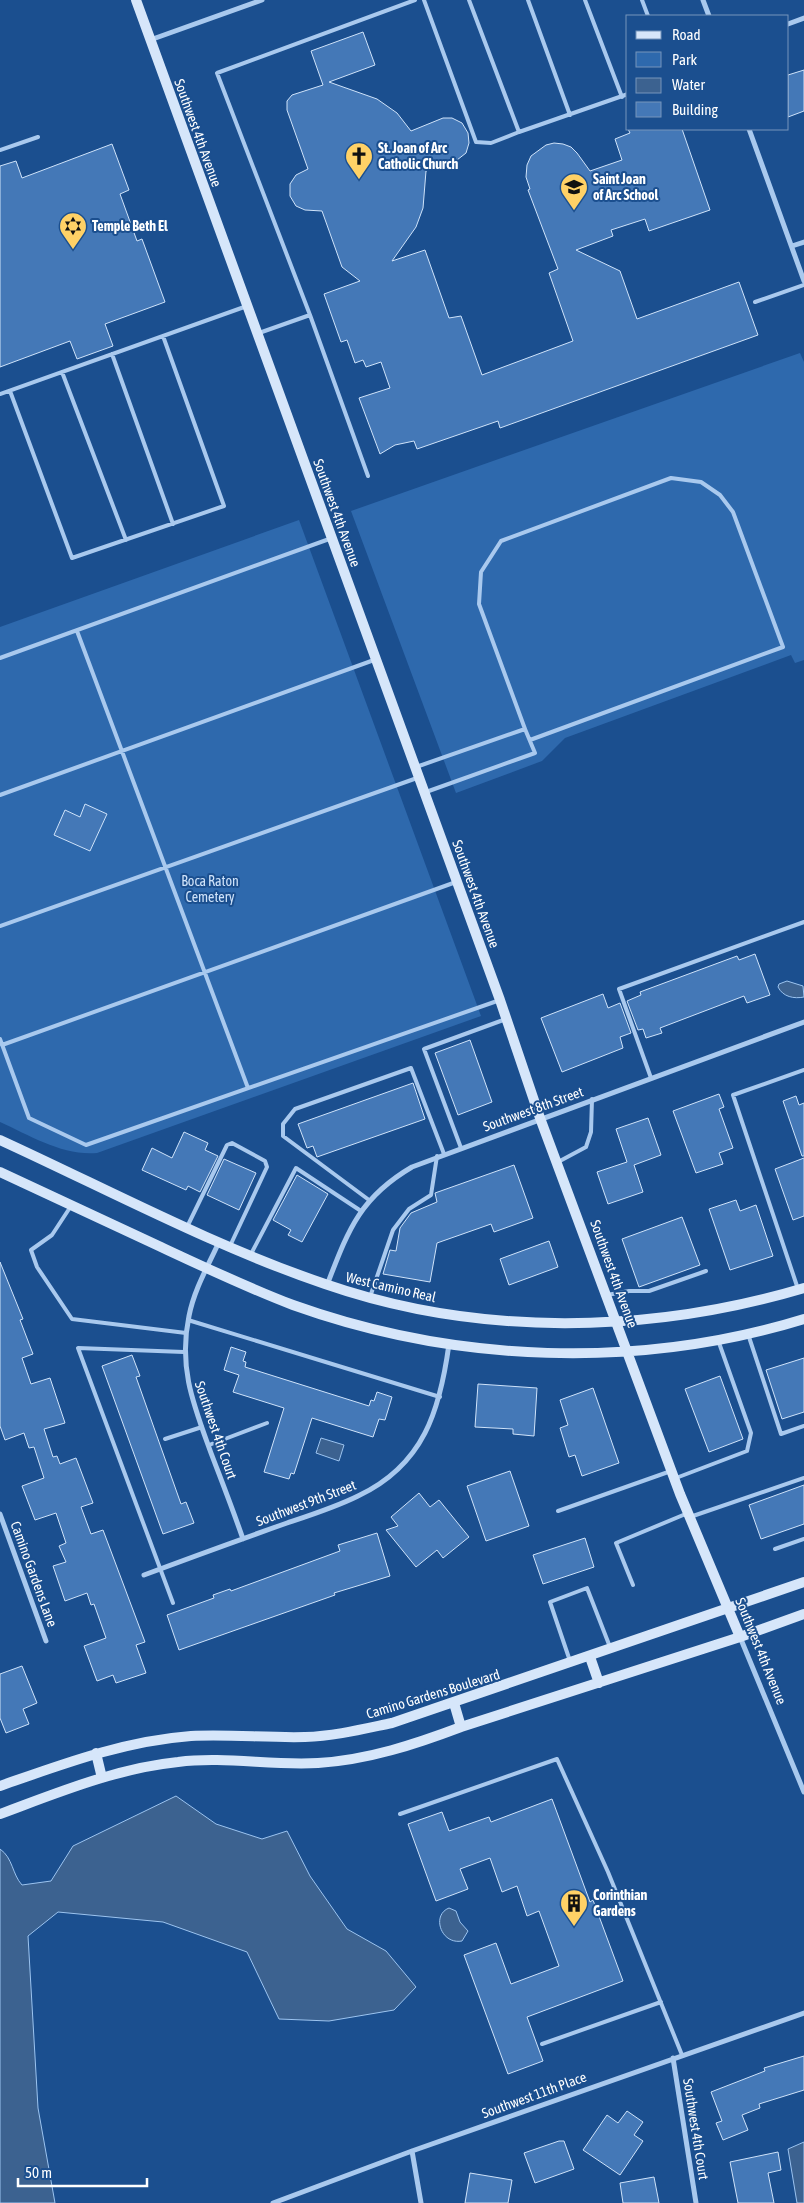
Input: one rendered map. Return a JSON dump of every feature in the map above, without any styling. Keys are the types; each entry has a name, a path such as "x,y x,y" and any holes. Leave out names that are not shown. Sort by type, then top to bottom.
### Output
{"street":[{"name":"Southwest 4th Avenue","path":"136,0 500,1000 540,1118 673,1475 730,1609 740,1638 804,1792"},
{"path":"150,40 262,0"},
{"path":"703,0 709,15"},
{"path":"789,24 804,18"},
{"path":"750,130 804,280"},
{"path":"792,246 804,242"},
{"name":"Southwest 8th Street","path":"327,1285 349,1229 361,1211 369,1200 396,1176 412,1167 437,1156 804,1022"},
{"name":"West Camino Real","path":"0,1140 250,1256 327,1285 438,1312 497,1319 565,1323 617,1321 717,1310 801,1289"},
{"path":"0,1172 264,1294 323,1315 383,1331 449,1344 542,1352 628,1351 718,1340 804,1319"},
{"name":"Southwest 4th Court","path":"219,1242 194,1296 188,1320 184,1352 189,1389 243,1539"},
{"name":"Southwest 9th Street","path":"144,1575 342,1503 376,1487 404,1462 426,1432 440,1397 449,1344"},
{"name":"Camino Gardens Lane","path":"0,1514 46,1641"},
{"name":"Camino Gardens Boulevard","path":"0,1786 96,1753 139,1743 192,1736 306,1737 343,1734 392,1723 611,1650 804,1582"},
{"path":"0,1814 102,1778 178,1762 218,1760 318,1763 372,1755 421,1742 462,1727 740,1638 804,1614"},
{"path":"590,1656 599,1683"},
{"path":"454,1703 462,1727"},
{"path":"96,1753 102,1778"},
{"name":"Southwest 11th Place","path":"273,2203 412,2151 804,2013"},
{"name":"Southwest 4th Court","path":"673,2058 696,2203"},
{"path":"412,2151 421,2203"}],"lane":[{"path":"368,476 310,315 217,73 415,0"},
{"path":"424,0 476,142 491,143 626,95"},
{"path":"469,0 519,132"},
{"path":"528,0 570,115"},
{"path":"585,0 622,97"},
{"path":"642,0 648,15"},
{"path":"0,150 38,137"},
{"path":"755,302 804,285"},
{"path":"0,394 247,306"},
{"path":"257,334 310,315"},
{"path":"10,391 72,558 174,524 224,506 163,336"},
{"path":"112,354 174,524"},
{"path":"62,372 126,540"},
{"path":"424,793 535,753 525,728 480,604 481,572 501,541 671,478 701,482 720,495 733,512 782,647 530,740"},
{"path":"0,658 332,538"},
{"path":"77,630 248,1088"},
{"path":"0,795 376,660"},
{"path":"0,926 165,867 417,772 525,728"},
{"path":"2,1045 457,882"},
{"path":"651,1078 619,989 804,922"},
{"path":"0,1039 29,1118 86,1145 500,1000"},
{"path":"461,1148 424,1049 506,1019"},
{"path":"369,1200 283,1136 284,1124 295,1109 411,1068 444,1154"},
{"path":"801,1289 733,1095 804,1070"},
{"path":"557,1162 586,1147 591,1132 592,1099"},
{"path":"187,1227 227,1145 232,1144 265,1161 267,1166 230,1246"},
{"path":"370,1297 393,1230 409,1209 431,1195 437,1156"},
{"path":"250,1256 296,1168 361,1211"},
{"path":"71,1205 52,1235 31,1250 37,1267 72,1319 186,1333"},
{"path":"607,1295 629,1291 649,1291 706,1271"},
{"path":"188,1320 440,1397"},
{"path":"748,1334 781,1434 804,1426"},
{"path":"558,1511 747,1451 751,1433 718,1340"},
{"path":"173,1603 78,1348 184,1352"},
{"path":"208,1445 267,1422"},
{"path":"165,1439 202,1427"},
{"path":"632,1585 616,1543 689,1515 804,1478"},
{"path":"775,1549 804,1539"},
{"path":"571,1663 550,1602 586,1588 611,1650"},
{"path":"400,1814 557,1759 608,1872 682,2055"},
{"path":"542,2044 661,2002"}],"green space":[{"path":"800,353 804,362 804,660 795,663 791,655 565,738 542,761 456,793 351,511"},
{"name":"Boca Raton Cemetery","path":"299,520 481,1016 97,1153 72,1151 47,1144 0,1122 0,627"}],"water":[{"path":"787,981 803,986 804,997 796,998 783,993 778,987 779,984"},
{"path":"321,1438 344,1445 339,1461 316,1453"},
{"path":"176,1796 216,1824 262,1839 287,1831 310,1876 347,1929 386,1951 416,1987 394,2010 329,2021 279,2019 247,1952 163,1922 58,1912 28,1936 38,2108 55,2203 0,2203 0,1849 8,1857 22,1885 51,1881 73,1846"},
{"path":"449,1908 456,1911 460,1922 468,1931 462,1941 449,1939 441,1929 440,1917"},
{"path":"804,2142 804,2203 797,2203 788,2149"}],"building":[{"path":"363,32 375,65 329,82 377,99 397,113 411,131 443,118 452,118 462,123 468,133 469,143 466,153 457,160 426,171 423,208 416,227 392,261 425,250 449,318 461,316 482,375 573,341 549,273 558,269 528,190 530,189 526,177 527,165 531,156 546,145 554,143 563,144 571,147 577,153 590,171 622,160 615,139 630,133 628,130 682,130 710,210 649,231 645,219 611,230 613,236 576,250 620,271 637,319 739,282 758,335 500,428 498,421 417,449 414,441 395,445 380,454 359,398 390,388 381,362 366,367 363,360 355,363 347,340 341,342 324,294 360,281 342,267 322,211 305,210 296,206 290,196 290,184 296,175 308,169 287,110 287,101 292,95 323,85 311,51"},
{"path":"804,70 804,111 789,117 789,75"},
{"name":"Temple Beth El","path":"112,144 129,190 120,194 137,241 142,239 165,302 105,324 113,346 77,359 70,341 0,367 0,166 16,161 22,178"},
{"path":"85,804 107,814 90,851 54,835 65,810 80,817"},
{"path":"755,954 770,995 747,1003 744,996 660,1028 662,1033 646,1038 643,1029 638,1030 627,1001 641,995 640,992 737,956 739,960"},
{"path":"603,994 608,1008 620,1003 631,1033 620,1037 623,1048 562,1072 541,1018"},
{"path":"470,1040 492,1102 458,1115 435,1053"},
{"path":"413,1083 425,1119 317,1157 313,1146 307,1148 298,1124"},
{"path":"719,1094 724,1107 719,1109 733,1148 719,1153 723,1164 696,1173 673,1111"},
{"path":"796,1096 799,1105 804,1103 804,1156 802,1156 783,1101"},
{"path":"648,1118 661,1155 634,1165 643,1192 608,1204 597,1172 627,1162 616,1129"},
{"path":"184,1132 208,1143 205,1150 218,1156 200,1192 188,1186 186,1190 142,1170 152,1148 172,1158"},
{"path":"804,1158 804,1216 793,1220 775,1169"},
{"path":"224,1159 256,1173 239,1210 207,1195"},
{"path":"514,1165 533,1218 494,1232 491,1224 437,1243 430,1282 383,1274 390,1250 396,1251 400,1228 411,1213 437,1202 435,1193"},
{"path":"297,1175 328,1194 302,1242 288,1235 291,1230 273,1220"},
{"path":"736,1200 740,1211 756,1205 773,1256 730,1270 709,1209"},
{"path":"682,1217 700,1265 639,1287 622,1239"},
{"path":"549,1241 558,1267 509,1285 500,1259"},
{"path":"0,1262 23,1319 20,1320 33,1354 22,1358 31,1384 50,1378 65,1423 44,1429 53,1457 57,1456 60,1464 76,1458 93,1503 81,1507 91,1534 103,1530 145,1642 136,1645 146,1673 116,1683 113,1675 97,1681 84,1646 106,1638 94,1604 91,1605 87,1593 65,1601 53,1566 66,1562 59,1546 66,1543 56,1513 35,1520 22,1486 44,1478 34,1447 29,1448 24,1433 5,1440 0,1426"},
{"path":"231,1347 246,1352 243,1361 246,1362 245,1367 369,1406 371,1400 374,1401 377,1392 392,1397 385,1420 379,1419 373,1437 312,1418 294,1474 291,1473 289,1479 264,1472 284,1408 233,1392 239,1375 224,1370"},
{"path":"132,1355 140,1376 136,1377 181,1504 186,1502 194,1523 163,1534 102,1366"},
{"path":"804,1358 804,1412 782,1419 766,1370"},
{"path":"720,1376 743,1439 709,1452 685,1389"},
{"path":"478,1384 537,1388 534,1436 513,1434 513,1429 475,1427"},
{"path":"593,1388 619,1463 582,1476 575,1455 569,1457 560,1428 568,1425 560,1400"},
{"path":"510,1471 529,1526 486,1541 467,1486"},
{"path":"804,1485 804,1524 761,1539 749,1505"},
{"path":"419,1493 430,1507 439,1500 469,1537 443,1558 437,1550 416,1567 386,1530 398,1526 391,1517"},
{"path":"377,1533 390,1576 334,1593 335,1595 179,1650 167,1615 214,1598 213,1595 230,1589 231,1591 340,1551 338,1545"},
{"path":"585,1538 594,1567 543,1584 533,1555"},
{"path":"22,1666 37,1703 23,1709 29,1724 6,1733 0,1718 0,1674"},
{"name":"Corinthian Gardens","path":"552,1799 590,1902 593,1900 623,1981 527,2017 543,2061 508,2074 464,1955 496,1943 511,1984 559,1966 539,1911 527,1916 517,1886 502,1892 490,1858 460,1869 468,1889 436,1901 408,1824 442,1812 449,1831 489,1817 491,1822"},
{"path":"804,2056 804,2090 759,2104 760,2108 742,2115 748,2130 723,2140 716,2123 722,2121 711,2092 765,2071 764,2068"},
{"path":"627,2111 643,2122 634,2135 643,2141 620,2175 583,2150 607,2115 618,2123"},
{"path":"564,2141 574,2169 535,2183 524,2153"},
{"path":"778,2152 781,2170 768,2173 774,2203 738,2203 730,2162"},
{"path":"470,2173 512,2180 508,2203 465,2203"},
{"path":"654,2177 659,2203 623,2203 620,2183"}],"place":[{"name":"St. Joan of Arc Catholic Church","path":"359,180"},
{"name":"Saint Joan of Arc School","path":"574,211"},
{"name":"Temple Beth El","path":"73,250"},
{"name":"Corinthian Gardens","path":"574,1927"}]}
